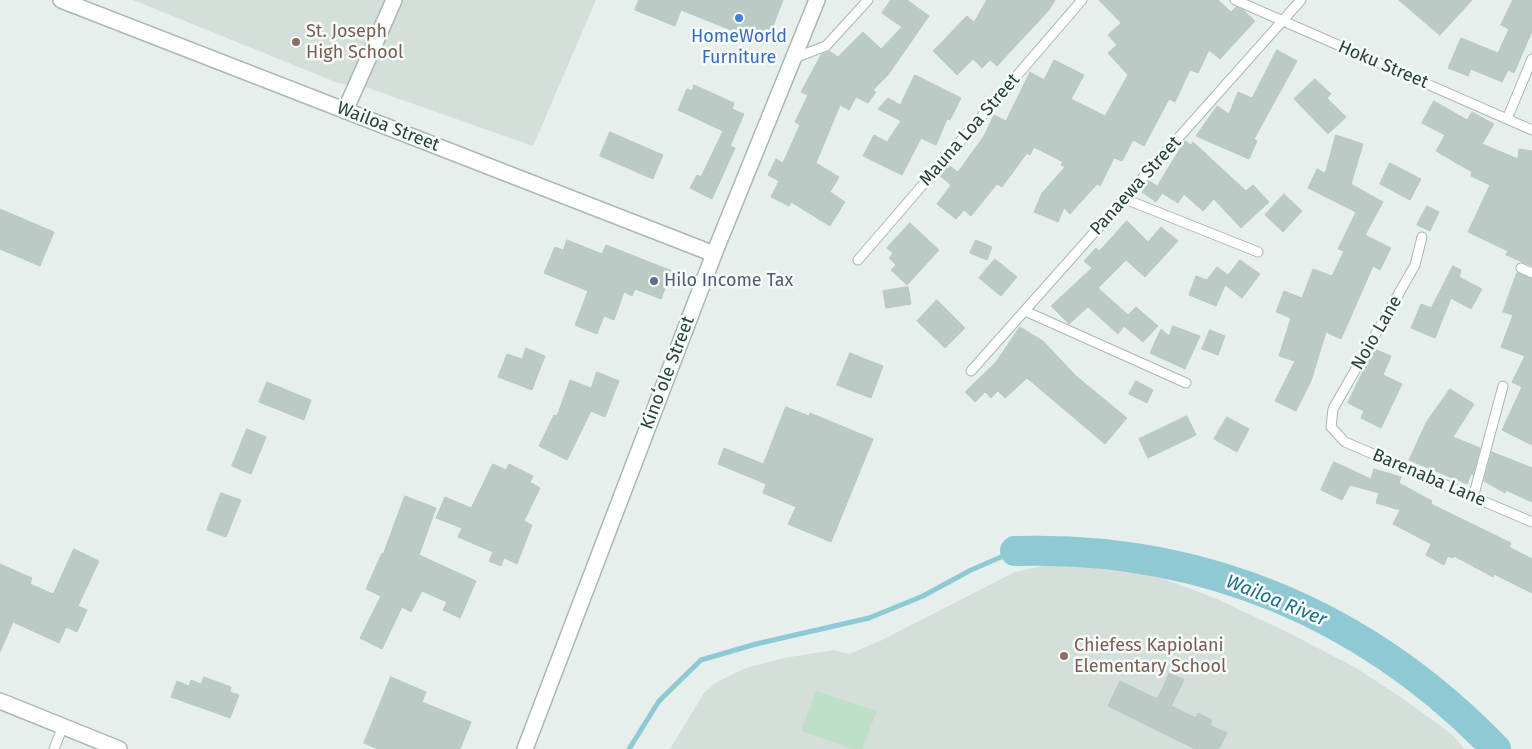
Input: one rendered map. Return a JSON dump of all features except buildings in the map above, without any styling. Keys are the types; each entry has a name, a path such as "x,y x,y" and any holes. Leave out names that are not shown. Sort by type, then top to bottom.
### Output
{"street":[{"name":"Wailoa Street","path":"61,0 714,254"},
{"path":"345,111 394,0"},
{"name":"Kinoʻole Street","path":"525,749 714,254 817,0"},
{"path":"0,701 119,749"}],"lane":[{"path":"794,58 826,46 868,0"},
{"name":"Mauna Loa Street","path":"858,260 1082,0"},
{"name":"Hoku Street","path":"1234,0 1532,130"},
{"name":"Panaewa Street","path":"971,371 1301,0"},
{"path":"1507,118 1532,59"},
{"path":"1125,199 1258,252"},
{"name":"Noio Lane","path":"1331,427 1333,409 1415,265 1422,237"},
{"path":"1521,268 1532,272"},
{"path":"1025,311 1186,383"},
{"path":"1473,498 1503,386"},
{"name":"Barenaba Lane","path":"1331,427 1345,442 1532,522"},
{"path":"54,749 63,726"}],"shaded area":[{"path":"133,0 596,0 533,146 368,88 338,83"},
{"name":"Chiefess Kapiolani Elementary School","path":"1065,561 1113,561 1217,599 1291,634 1356,668 1453,735 1464,749 670,749 704,693 717,682 746,668 784,658 834,650 849,654 880,641 1015,572"}],"green space":[{"path":"816,691 877,711 862,749 853,749 801,731"}],"waterway":[{"path":"629,749 659,701 701,660 756,644 869,618 923,596 971,570 1015,551"},
{"name":"Wailoa River","path":"1015,551 1084,552 1151,561 1215,576 1277,598 1336,626 1393,661 1446,702 1496,749"}],"place":[{"name":"HomeWorld Furniture","path":"739,18"},
{"name":"St. Joseph High School","path":"296,42"},
{"name":"Hilo Income Tax","path":"654,281"},
{"name":"Chiefess Kapiolani Elementary School","path":"1064,656"}]}
